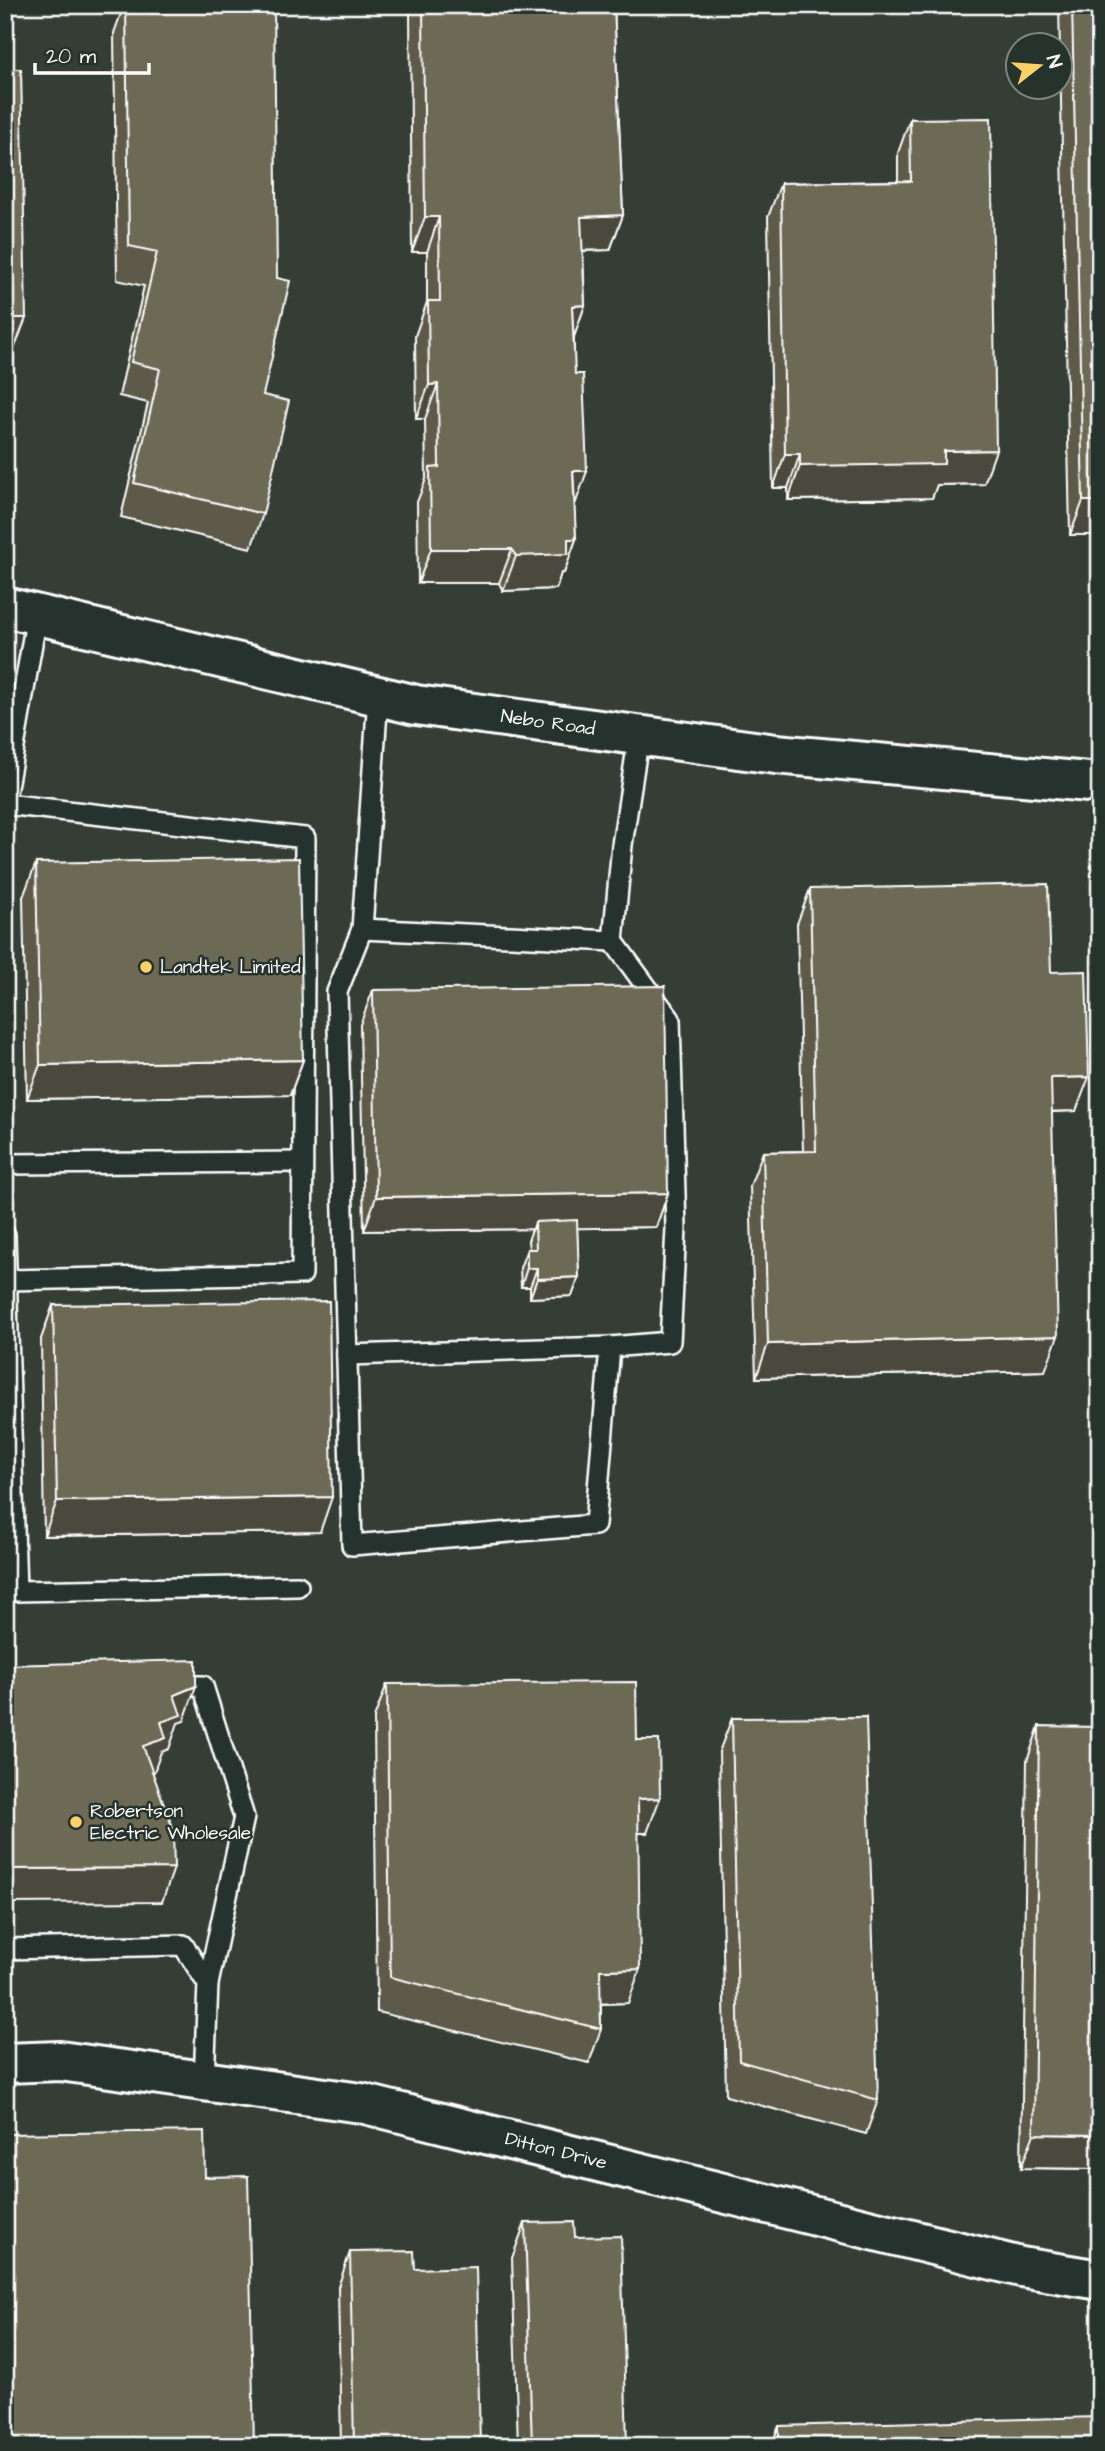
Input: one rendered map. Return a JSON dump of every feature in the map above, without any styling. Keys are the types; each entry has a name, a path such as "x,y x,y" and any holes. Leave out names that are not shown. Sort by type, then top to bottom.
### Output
{"street":[{"name":"Nebo Road","path":"21,611 416,705 776,754 1100,783"},
{"name":"Ditton Drive","path":"5,2063 60,2061 361,2103 1021,2267 1100,2280"}],"lane":[{"path":"5,799 21,611"},
{"path":"378,696 362,929 337,992 352,1545 595,1525 610,1348"},
{"path":"347,1355 610,1348 670,1342 676,1229 670,1019 613,942 622,845 639,735"},
{"path":"5,804 304,838 302,1274 7,1280"},
{"path":"362,929 613,942"},
{"path":"5,1164 302,1162"},
{"path":"5,1235 16,1591 298,1586"},
{"path":"150,1686 203,1686 244,1817 208,1984 204,2081"},
{"path":"5,1949 183,1945 208,1984"}],"building":[{"path":"126,5 274,5 277,278 290,281 263,395 289,401 263,514 134,483 160,369 131,362 157,252 129,246"},
{"path":"423,5 614,5 623,215 581,217 585,305 572,306 575,374 583,374 587,471 573,471 576,539 568,539 568,554 516,556 512,549 431,549 430,468 439,467 438,384 429,385 428,301 440,301 439,217 425,217"},
{"path":"1072,5 1100,5 1100,501 1083,501"},
{"path":"5,69 21,69 26,318 5,318"},
{"path":"991,118 996,450 944,451 944,464 800,466 800,454 785,454 781,183 911,181 910,119"},
{"path":"299,858 303,1060 40,1065 36,863"},
{"path":"1048,884 1051,972 1086,971 1089,1077 1051,1078 1058,1336 768,1344 763,1152 816,1151 810,889"},
{"path":"665,986 668,1193 376,1197 373,990"},
{"path":"577,1220 579,1277 537,1279 537,1268 527,1268 527,1249 536,1249 535,1222"},
{"path":"329,1301 332,1497 57,1501 53,1305"},
{"name":"Robertson Electric Wholesale","path":"196,1660 196,1686 174,1695 181,1715 161,1722 166,1738 143,1746 173,1829 174,1868 5,1869 5,1665"},
{"path":"636,1682 637,1740 659,1740 660,1798 638,1799 640,1969 600,1970 601,2029 390,1977 387,1684"},
{"path":"866,1717 878,2100 739,2061 732,1718"},
{"path":"1039,1726 1100,1727 1100,2135 1034,2134"},
{"path":"204,2131 205,2177 248,2176 254,2446 5,2446 5,2134"},
{"path":"574,2222 575,2237 621,2236 627,2446 532,2446 525,2223"},
{"path":"414,2251 415,2269 476,2267 480,2446 354,2446 350,2252"},
{"path":"1096,2417 1097,2446 779,2446 779,2426"}],"place":[{"name":"Landtek Limited","path":"146,967"},
{"name":"Robertson Electric Wholesale","path":"76,1822"}]}
